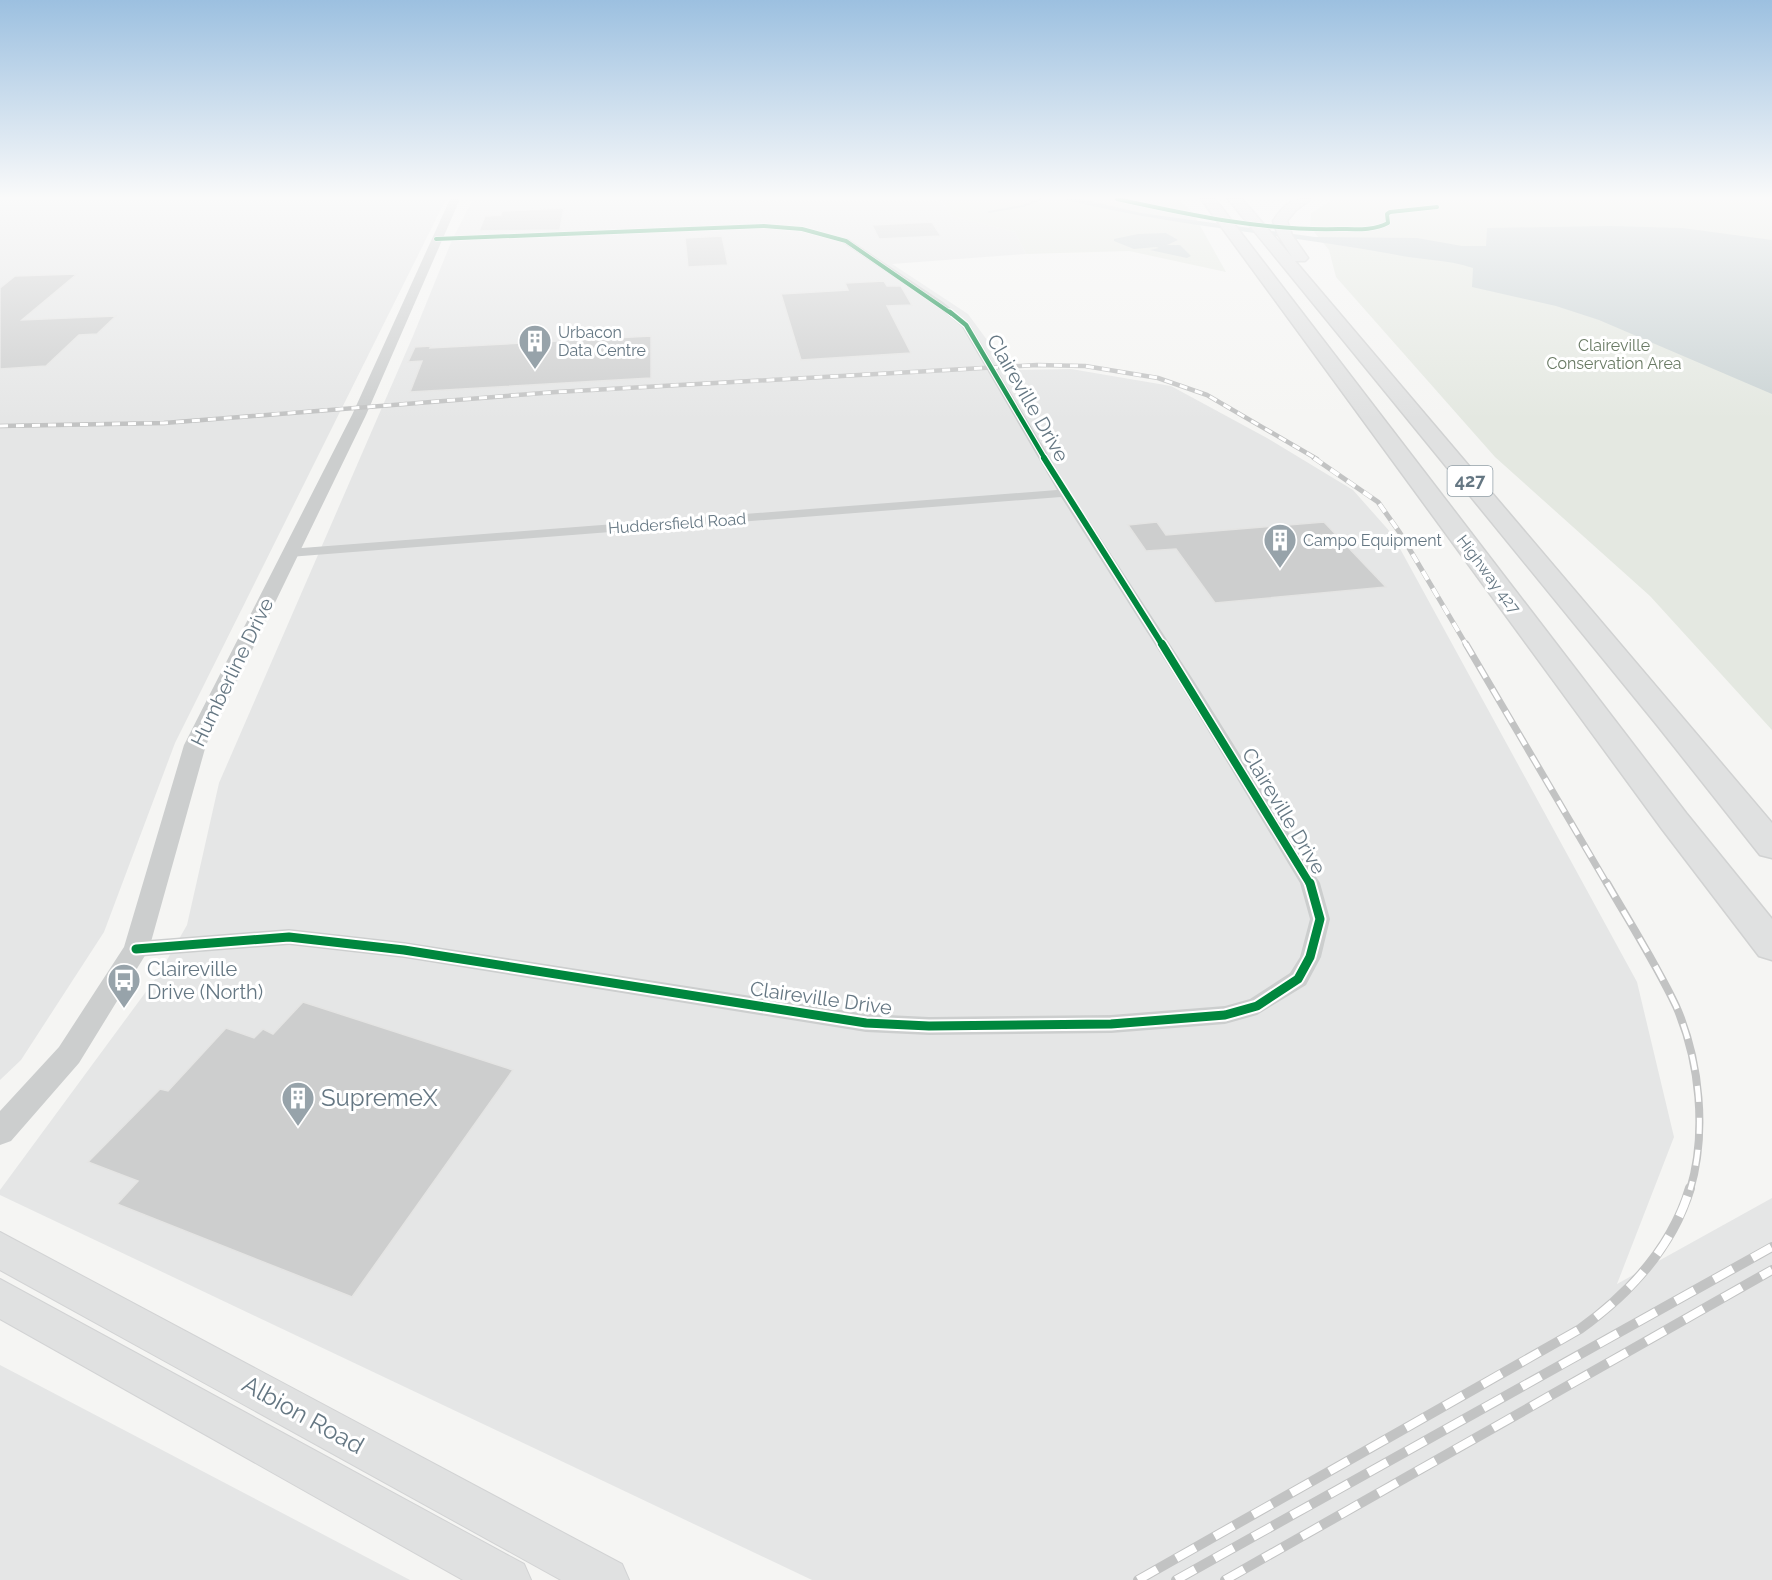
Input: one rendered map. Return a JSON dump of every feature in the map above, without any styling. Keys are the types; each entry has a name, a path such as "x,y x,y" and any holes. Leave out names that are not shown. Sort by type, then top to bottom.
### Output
{"highway":[{"name":"Highway 427","path":"1263,273 1667,811 1772,946"},
{"name":"427","path":"1295,273 1661,709 1772,846"},
{"path":"1311,273 1341,313 1344,330"}],"main road":[{"name":"Albion Road","path":"0,1250 606,1580"},
{"name":"Albion Road","path":"0,1298 508,1580"}],"street":[{"name":"Humberline Drive","path":"0,1132 69,1055 136,950 195,746 359,416 421,273"},
{"name":"Claireville Drive","path":"136,950 289,937 404,950 866,1023 918,1026 1112,1023 1225,1015 1257,1006 1298,979 1310,957 1320,919 1310,883 1186,681 1065,494 987,357 966,325 895,273"},
{"name":"Huddersfield Road","path":"289,553 1065,494"}],"shaded area":[{"path":"0,273 409,273 175,743 104,932 21,1060 0,1080"},
{"path":"439,273 905,273 968,314 1009,370 1071,369 1171,386 1267,438 1353,490 1392,534 1637,982 1674,1137 1617,1284 1772,1198 1772,1580 812,1580 0,1195 0,1190 159,974 187,925 219,783"},
{"path":"1473,273 1772,273 1772,394 1599,320 1556,306 1472,287"},
{"path":"0,1365 410,1580 0,1580"}],"green space":[{"name":"Claireville Conservation Area","path":"1335,273 1772,273 1772,730 1650,596 1495,457 1336,277"}],"building":[{"path":"77,274 22,320 116,316 97,334 79,335 46,366 0,369 0,288 15,276"},
{"path":"884,281 887,286 901,286 912,305 887,306 911,353 801,360 781,294 848,290 845,283"},
{"name":"Urbacon Data Centre","path":"651,336 651,378 410,392 422,361 408,362 415,347"},
{"name":"Campo Equipment","path":"1157,522 1166,535 1324,522 1386,587 1215,603 1176,549 1146,551 1128,525"},
{"name":"SupremeX","path":"303,1002 513,1070 352,1297 117,1204 138,1181 88,1162 160,1089 168,1091 226,1028 254,1038 263,1029 273,1034"}],"railway":[{"path":"0,426 164,423 556,392 1037,365 1085,366 1158,378 1207,395 1317,459"},
{"path":"1314,458 1378,502 1400,533 1467,646"},
{"path":"1466,644 1607,884"},
{"path":"1607,883 1668,990 1691,1050 1699,1121 1698,1145 1690,1190"},
{"path":"1138,1580 1580,1329 1616,1300 1647,1268 1672,1230 1690,1188"},
{"path":"1176,1580 1772,1247"},
{"path":"1225,1580 1772,1270"}],"cycle path":[{"path":"136,949 289,937 404,950 866,1023 929,1026 1111,1024 1225,1015 1257,1006 1298,979 1310,957 1320,919 1310,883 1186,681 1065,493 966,325 940,304 893,273"}],"place":[{"name":"Urbacon Data Centre","path":"535,370"},
{"name":"Campo Equipment","path":"1280,569"},
{"name":"Claireville Drive (North)","path":"124,1009"},
{"name":"SupremeX","path":"298,1127"}]}
